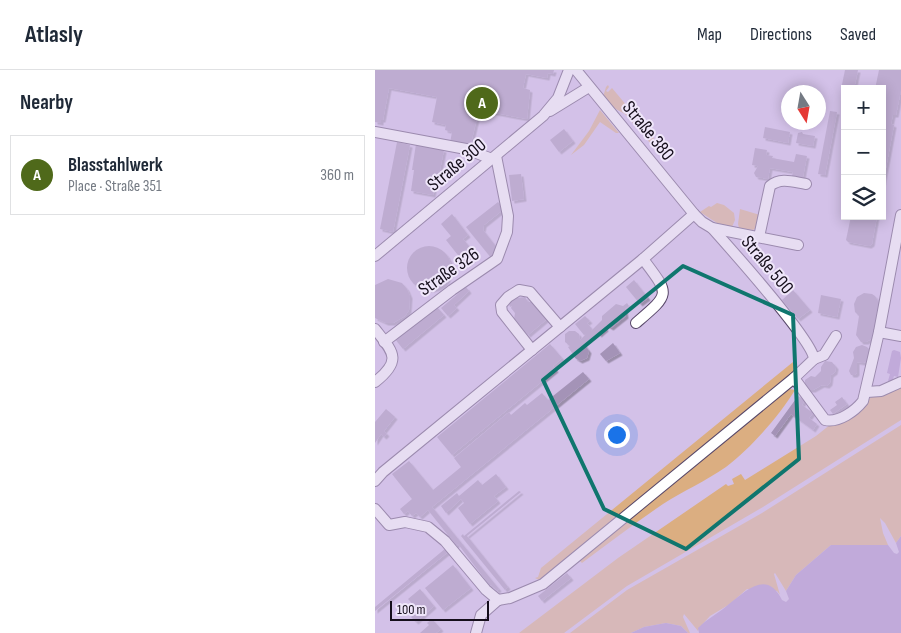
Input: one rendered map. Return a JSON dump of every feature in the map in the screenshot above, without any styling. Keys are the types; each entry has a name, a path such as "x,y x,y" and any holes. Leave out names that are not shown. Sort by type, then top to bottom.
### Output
{"street":[{"name":"Straße 300","path":"375,256 543,116 558,98 569,70"},
{"name":"Straße 380","path":"576,70 694,214"},
{"path":"543,116 589,87"},
{"path":"375,132 466,149 494,157"},
{"name":"Straße 326","path":"384,342 440,298 497,259 507,232 508,216 494,157"},
{"path":"759,238 770,186 785,180 806,184"},
{"path":"375,481 383,472 643,259 694,214"},
{"name":"Straße 500","path":"694,214 712,228 808,342 814,359"},
{"path":"794,378 825,420 837,420 859,407 863,401 867,392 901,215"},
{"path":"712,228 798,245"},
{"path":"636,323 660,302 663,293 661,284 643,259"},
{"path":"532,350 503,312 501,305 507,297 519,290 530,292 560,327"},
{"path":"375,328 390,349 393,357 392,364 386,373 375,382"},
{"path":"879,332 901,336"},
{"path":"476,633 481,615 498,600 519,595 543,584 794,378 814,359 824,355 836,336"},
{"path":"867,392 881,391 901,382"},
{"path":"375,509 389,525 405,522 428,527 445,541 486,590 498,600"}],"highlighted area":[{"path":"683,266 793,315 799,459 686,549 604,509 543,380"}],"shaded area":[{"path":"608,85 609,87 606,91 608,92 612,88 653,137 658,146 651,144 625,114 612,107 603,97"},
{"path":"600,110 619,133 616,133 600,122 584,145 571,155 589,131"},
{"path":"717,203 724,205 734,213 735,220 732,227 717,223 700,212"},
{"path":"740,209 760,215 756,228 753,230 739,228"},
{"path":"892,351 900,352 901,358 898,377 894,376 892,382 888,381 890,374 887,373"},
{"path":"793,362 798,368 539,580 535,578 538,577 541,568"},
{"path":"901,386 901,420 763,507 627,586 564,633 519,633 618,558 726,484 728,486 734,484 732,479 741,474 745,480 816,436 831,424 863,407 871,397 887,394"},
{"path":"789,389 795,390 781,410 755,441 726,467 663,504 582,563 579,560"},
{"path":"901,425 901,536 896,543 885,523 880,518 888,545 831,545 796,575 786,591 775,573 780,595 777,591 747,589 730,604 710,616 698,631 684,614 683,617 690,633 681,626 666,623 644,627 631,633 570,633 627,590 762,513"},
{"path":"901,536 901,633 699,633 698,628 702,624 749,589 756,586 763,584 770,586 786,602 789,599 786,591 796,575 831,545 888,545 897,554 899,552 896,543"},
{"path":"666,623 681,626 688,633 631,633 644,627"}],"building":[{"path":"375,70 554,70 553,74 548,73 547,78 526,74 523,88 530,90 527,119 479,110 470,147 450,143 452,132 445,130 446,125 432,122 437,97 389,88 383,120 381,120 381,123 375,122"},
{"path":"845,70 858,70 855,85 842,85"},
{"path":"879,70 901,70 901,90 896,115 893,115 891,124 894,125 886,168 886,85 876,85"},
{"path":"830,111 837,112 825,175 818,174"},
{"path":"765,127 790,132 788,143 763,138"},
{"path":"564,129 573,141 559,152 550,140"},
{"path":"802,132 803,134 815,136 813,146 796,143 798,133"},
{"path":"397,142 410,145 393,232 380,229"},
{"path":"416,144 444,150 433,195 411,191"},
{"path":"755,148 767,150 766,155 773,156 772,158 794,162 796,154 807,156 802,182 791,180 793,172 770,168 768,179 756,177 754,173 758,166 752,165"},
{"path":"521,174 524,199 512,201 509,175"},
{"path":"498,202 504,209 484,225 483,230 498,249 492,259 466,227"},
{"path":"452,214 468,235 463,239 477,256 466,265 446,240 451,236 441,224"},
{"path":"850,220 876,220 872,244 869,246 846,240"},
{"path":"425,246 433,246 445,252 451,268 445,284 433,290 425,290 413,284 407,272 407,264 413,252"},
{"path":"388,279 402,283 410,296 409,310 405,316 393,323 386,323 375,318 375,285"},
{"path":"634,280 648,298 640,304 626,287"},
{"path":"466,287 469,291 454,305 457,308 448,316 441,308"},
{"path":"793,290 810,310 798,319 782,300"},
{"path":"864,293 875,296 880,307 876,314 878,315 875,329 873,329 873,338 866,342 861,342 856,335 859,316 855,312 854,304 857,297"},
{"path":"821,295 841,299 837,317 818,313"},
{"path":"515,296 516,298 525,297 528,302 534,302 547,319 528,335 514,319 515,313 509,304"},
{"path":"627,303 629,306 625,309 626,316 611,328 606,325 606,329 584,344 589,351 587,358 580,361 575,358 568,347 570,346 565,342 565,334 569,331 575,331 579,334 580,340 586,334 584,335 575,324 585,316 590,321 587,323 592,329 591,331 602,320 602,316 616,304 623,306"},
{"path":"436,306 444,315 403,349 395,339"},
{"path":"613,343 620,353 606,361 600,354"},
{"path":"550,344 562,358 553,366 556,370 452,455 437,437"},
{"path":"862,345 871,351 868,361 863,363 857,362 857,373 851,375 849,371 854,358 853,352 856,347"},
{"path":"825,361 832,362 836,367 835,372 831,375 830,383 827,386 822,385 809,390 805,380 811,376 815,377 821,371"},
{"path":"583,372 589,379 432,507 499,589 497,591 490,586 458,544 375,611 375,607 452,543 455,544 428,510 420,517 416,513 412,516 408,511 404,514 400,509 412,499 392,474 409,461 433,490 461,467 454,458 509,412 511,415 525,403 527,405 542,393 548,400"},
{"path":"798,396 805,400 802,405 813,413 809,418 817,424 813,430 791,414 775,436 771,433"},
{"path":"842,397 847,404 833,414 830,410 837,405 835,402"},
{"path":"386,409 395,417 384,431 387,434 384,437 381,434 375,443 375,422"},
{"path":"496,474 506,487 494,496 498,501 470,524 458,508 464,503 461,499 446,513 441,506 457,493 459,496 478,480 482,485"},
{"path":"519,491 521,492 467,536 508,587 505,590 461,536 463,534 464,536"},
{"path":"453,565 471,588 443,610 425,588"},
{"path":"567,573 571,578 542,601 538,596"},
{"path":"420,589 434,606 416,622 411,617 419,611 408,599"},
{"path":"432,619 441,629 436,633 420,633 429,625 427,623"}],"place":[{"name":"Blasstahlwerk","path":"482,103"}]}
